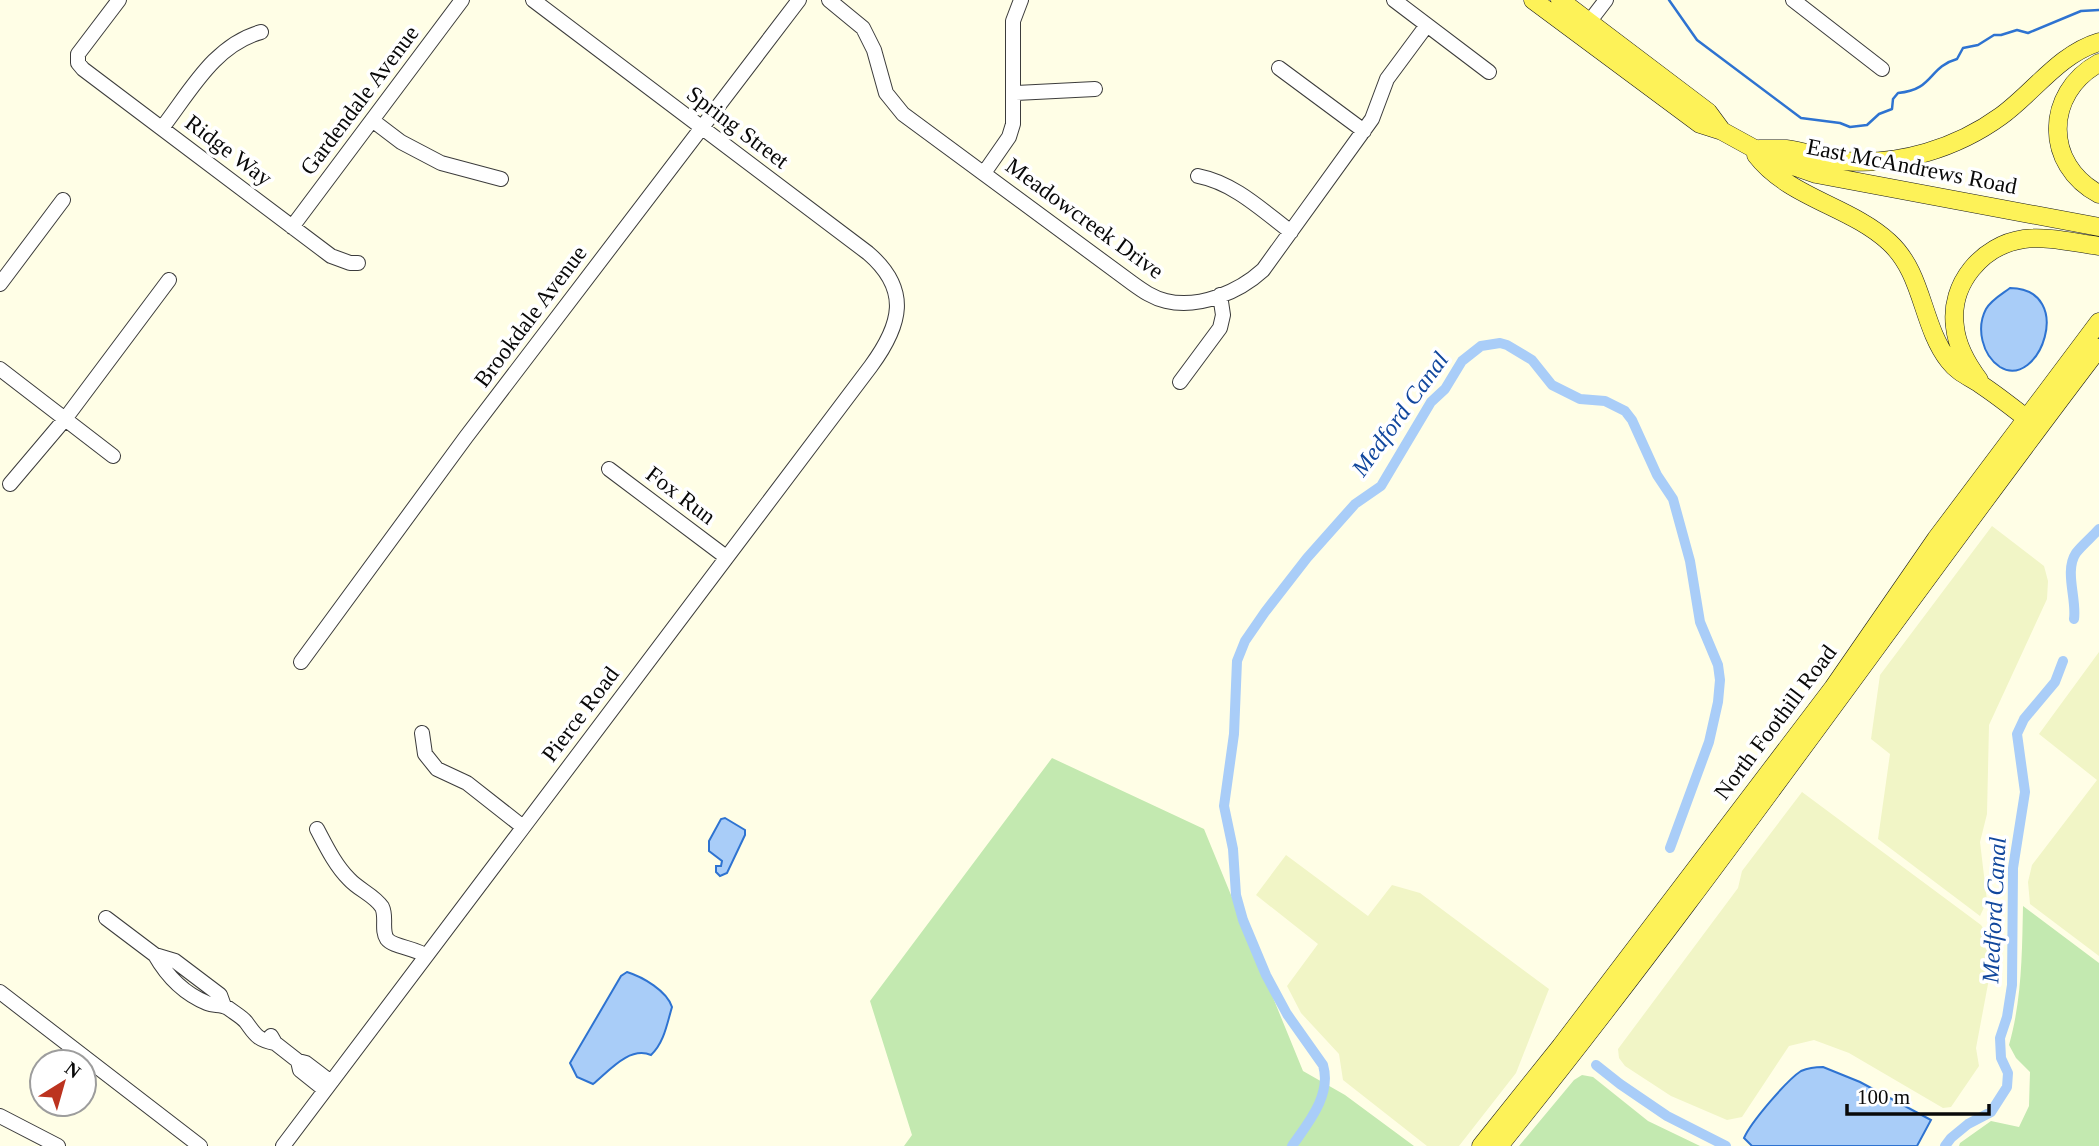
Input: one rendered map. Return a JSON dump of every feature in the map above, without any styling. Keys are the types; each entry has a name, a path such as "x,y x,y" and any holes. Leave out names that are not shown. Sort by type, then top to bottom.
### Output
{"main road":[{"name":"East McAndrews Road","path":"1533,0 1585,29 1708,112 1722,131 1752,149 1795,168 1838,180 2099,227"},
{"name":"East McAndrews Road","path":"1560,0 1585,29"},
{"path":"1752,149 1788,149 1830,159 1871,162 1931,151 1963,139 1988,125 2012,108 2073,53 2099,42"},
{"path":"2099,63 2081,75 2070,88 2057,124 2059,143 2066,164 2078,180 2099,194"},
{"path":"1752,149 1772,173 1869,226 1891,244 1911,270 1935,335 1948,360 1963,374 2032,423"},
{"path":"1983,386 1961,350 1954,322 1960,288 1974,265 1996,248 2026,239 2099,246"},
{"name":"North Foothill Road","path":"1499,1146 1846,692 1960,530 2099,321"},
{"name":"North Foothill Road","path":"1481,1146 1561,1046 1833,688 1936,539 2032,423 2099,348"}],"street":[{"name":"Ridge Way","path":"119,0 78,54 78,63 83,69 331,256 358,263"},
{"name":"Gardendale Avenue","path":"292,227 462,0"},
{"name":"Spring Street","path":"533,0 878,261 892,281 898,303"},
{"name":"Brookdale Avenue","path":"301,662 466,437 799,0"},
{"name":"Meadowcreek Drive","path":"829,0 863,28 874,50 886,93 903,114 1150,295 1183,303 1220,295 1254,278 1263,270 1364,131 1376,110 1387,79 1427,25"},
{"path":"984,173 1009,137 1013,124 1013,21 1021,0"},
{"path":"1394,0 1489,72"},
{"path":"1585,29 1605,0"},
{"path":"1793,0 1882,69"},
{"path":"162,128 213,61 227,47 244,36 261,32"},
{"path":"1279,68 1364,131"},
{"path":"1014,93 1095,89"},
{"path":"372,120 401,142 441,163 501,179"},
{"path":"1198,176 1210,178 1232,188 1291,232"},
{"path":"0,284 63,200"},
{"path":"10,484 65,419 169,280"},
{"path":"1180,382 1220,328 1223,315 1220,295"},
{"name":"Pierce Road","path":"283,1146 878,356 893,330 898,303"},
{"path":"0,369 113,456"},
{"name":"Fox Run","path":"609,469 726,557"},
{"path":"422,733 425,754 437,769 467,783 523,827"},
{"path":"317,829 340,869 383,909 385,937 390,942 419,950 426,956"},
{"path":"106,918 155,955 176,961 220,995 224,1006 247,1022 248,1029 264,1041 275,1042 298,1061 300,1070 328,1086"},
{"path":"0,992 200,1146"},
{"path":"0,1116 58,1146"}],"green space":[{"path":"1992,526 2044,566 2048,581 2047,599 1989,725 1987,814 1980,842 1987,901 1980,916 1878,839 1890,754 1871,739 1880,675"},
{"path":"2099,652 2099,956 2030,904 2028,882 2032,865 2097,780 2039,734"},
{"path":"1052,758 1204,829 1303,1071 1345,1095 1414,1146 904,1146 912,1135 870,1001"},
{"path":"1802,792 1981,925 1989,937 1988,984 1976,1048 1979,1066 1951,1107 1943,1108 1849,1053 1814,1040 1789,1046 1742,1117 1727,1120 1671,1096 1625,1066 1619,1058 1618,1049 1738,888 1742,871"},
{"path":"1286,855 1368,916 1392,885 1420,893 1549,989 1516,1073 1459,1146 1427,1146 1343,1080 1339,1054 1301,1013 1287,986 1318,944 1256,895"},
{"path":"2023,906 2099,963 2099,1146 1959,1146 1991,1121 2019,1127 2029,1106 2030,1072 2016,1058 2009,1045 2019,993"},
{"path":"1582,1075 1593,1077 1648,1121 1700,1146 1519,1146 1574,1080"}],"water":[{"path":"2010,288 2030,293 2042,304 2047,320 2045,337 2038,353 2027,365 2014,371 1994,362 1985,348 1981,333 1986,309"},
{"path":"725,818 745,830 745,835 727,873 720,876 716,872 716,866 721,866 722,861 709,851 709,841 721,819"},
{"path":"627,972 654,985 665,995 672,1007 667,1026 659,1045 651,1055 643,1053 627,1057 593,1084 577,1077 570,1063 621,976"},
{"path":"1823,1067 1860,1082 1931,1120 1917,1146 1752,1146 1744,1138 1761,1112 1795,1076 1806,1069"}],"waterway":[{"path":"1669,0 1697,40 1801,118 1840,123 1850,127 1867,125 1879,114 1892,109 1893,99 1898,93 1918,88 1941,67 1957,59 1963,48 1978,45 1994,35 2017,30 2028,33 2081,11 2099,10"},
{"name":"Medford Canal","path":"1292,1146 1317,1108 1325,1076 1323,1065 1287,1014 1266,975 1243,920 1236,895 1233,849 1224,806 1234,734 1237,661 1245,641 1265,612 1307,558 1355,504 1381,486 1431,402 1445,389 1462,361 1481,346 1500,343 1507,345 1532,360 1552,385 1580,399 1605,401 1625,411 1632,420 1657,475 1673,499 1690,561 1700,622 1718,665 1720,680 1709,742 1670,848"},
{"name":"Medford Canal","path":"2074,619 2071,577 2073,560 2078,550 2099,529"},
{"name":"Medford Canal","path":"1945,1146 1968,1124 1991,1112 2007,1087 2008,1073 2001,1058 2000,1038 2007,1017 2012,985 2013,868 2025,792 2017,734 2024,719 2055,682 2063,661"},
{"name":"Medford Canal","path":"1596,1065 1667,1116 1726,1146"}]}
